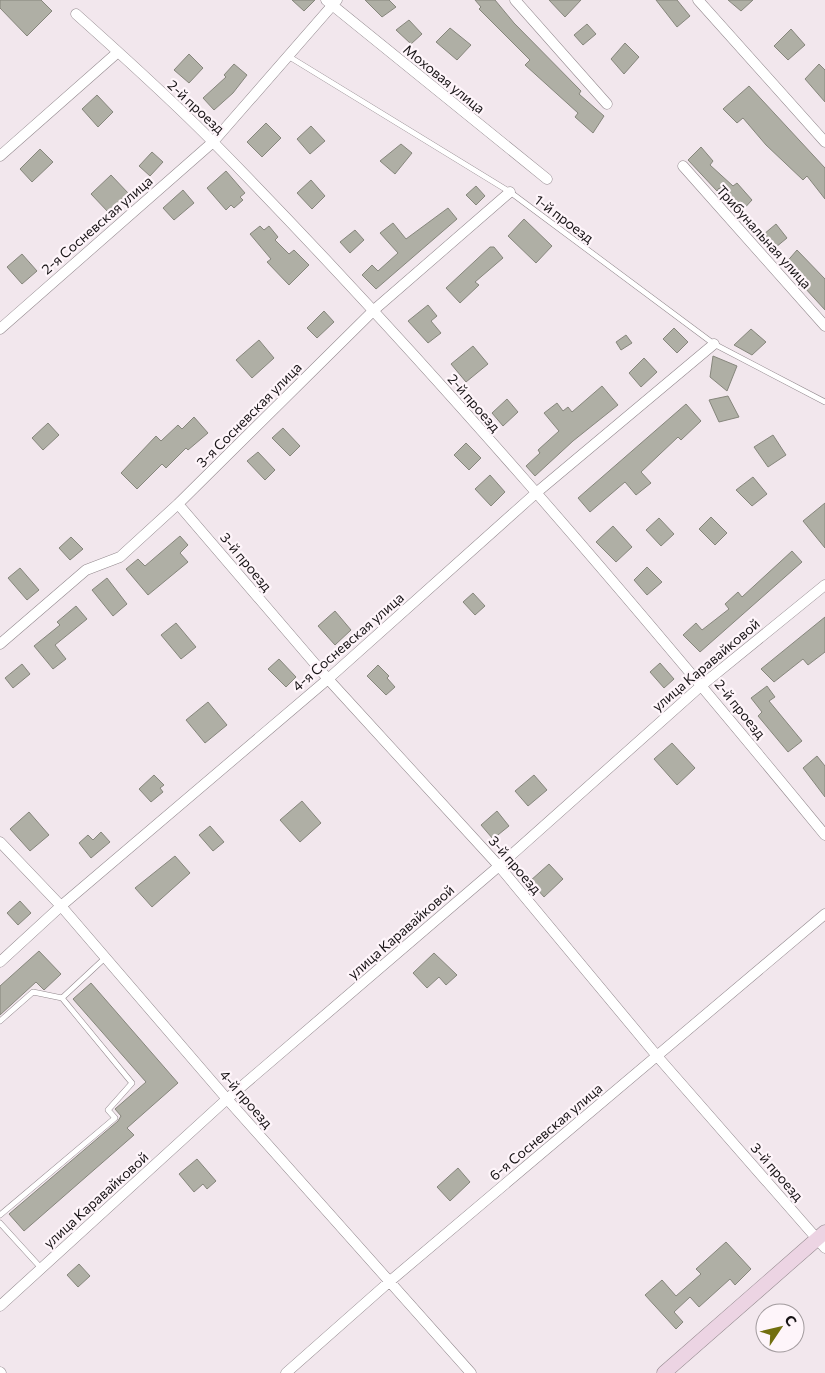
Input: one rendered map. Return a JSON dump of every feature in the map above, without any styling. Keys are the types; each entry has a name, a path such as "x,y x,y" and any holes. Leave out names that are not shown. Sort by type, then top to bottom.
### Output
{"main road":[{"path":"664,1373 822,1239"}],"street":[{"path":"515,0 607,104"},
{"path":"698,0 825,142"},
{"name":"2-я Сосневская улица","path":"0,330 213,142 331,2"},
{"name":"Моховая улица","path":"331,2 547,179"},
{"name":"2-й проезд","path":"76,14 213,142 374,310 702,685 825,835"},
{"path":"0,156 118,52"},
{"name":"Трибунальная улица","path":"683,166 825,326"},
{"name":"3-я Сосневская улица","path":"0,644 86,570 120,557 178,504 374,310 510,192"},
{"name":"4-я Сосневская улица","path":"0,962 61,906 328,679 536,493 714,344"},
{"name":"3-й проезд","path":"178,504 328,679 499,866 657,1056 822,1239"},
{"name":"улица Каравайковой","path":"0,1306 227,1099 499,866 702,685 825,585"},
{"name":"4-й проезд","path":"0,842 61,906 227,1099 471,1373"},
{"name":"6-я Сосневская улица","path":"286,1373 389,1282 825,914"}],"lane":[{"name":"1-й проезд","path":"287,56 510,192 714,344 825,402"},
{"path":"62,998 105,958"},
{"path":"0,1021 33,992 62,998 132,1083 108,1110 115,1118 0,1215"},
{"path":"0,1223 41,1269"}],"building":[{"path":"0,0 41,0 52,11 27,36 0,8"},
{"path":"292,0 315,0 304,11"},
{"path":"365,0 389,0 396,7 382,17"},
{"path":"475,0 495,0 514,23 581,91 579,94 604,116 593,133 575,117 578,113 525,65 530,60 479,9 481,7"},
{"path":"549,0 581,0 565,17"},
{"path":"656,0 677,0 690,16 677,27"},
{"path":"728,0 753,0 741,11"},
{"path":"409,20 422,34 411,44 396,30"},
{"path":"587,24 596,34 583,45 574,35"},
{"path":"450,28 471,45 457,60 436,42"},
{"path":"791,29 805,45 788,60 774,46"},
{"path":"625,43 639,57 624,74 611,59"},
{"path":"189,54 203,68 189,83 174,70"},
{"path":"234,64 247,75 233,93 214,110 203,98 226,77 224,75"},
{"path":"819,64 825,70 825,102 805,79"},
{"path":"749,86 825,168 825,199 807,176 803,180 766,145 743,118 737,123 723,109"},
{"path":"97,95 113,112 98,127 82,109"},
{"path":"266,123 281,138 262,157 247,142"},
{"path":"311,126 325,141 310,154 297,139"},
{"path":"401,144 412,153 395,174 380,161"},
{"path":"701,147 713,161 710,165 733,186 737,183 752,200 740,213 719,188 717,191 688,160"},
{"path":"40,149 53,162 32,182 20,169"},
{"path":"152,152 163,162 150,176 139,166"},
{"path":"226,171 245,193 240,197 243,200 234,208 231,205 226,210 207,188"},
{"path":"111,175 129,194 109,213 91,194"},
{"path":"311,180 325,196 312,209 297,193"},
{"path":"476,186 485,196 476,205 466,195"},
{"path":"183,190 194,203 174,220 163,208"},
{"path":"448,208 457,219 376,289 362,275 372,265 378,271 398,253 380,233 393,223 406,239"},
{"path":"524,219 552,246 536,263 508,236"},
{"path":"776,224 787,238 770,252 758,239"},
{"path":"260,226 264,230 269,226 278,237 275,240 289,254 294,250 309,265 289,285 267,262 271,259 250,234"},
{"path":"355,230 364,240 350,253 340,242"},
{"path":"490,247 494,247 503,258 475,282 479,285 460,303 446,288"},
{"path":"797,250 825,279 825,310 784,265"},
{"path":"22,254 37,271 22,284 7,267"},
{"path":"428,305 437,316 431,321 441,333 428,343 408,321"},
{"path":"324,311 334,322 317,338 307,328"},
{"path":"674,328 688,342 677,353 663,339"},
{"path":"751,329 766,342 752,355 734,345"},
{"path":"626,335 632,343 621,350 616,342"},
{"path":"259,340 274,358 252,378 236,360"},
{"path":"473,346 488,364 466,382 451,364"},
{"path":"713,356 737,366 727,391 710,377"},
{"path":"644,358 657,372 641,387 629,373"},
{"path":"602,386 618,405 573,441 535,476 526,466 540,453 538,450 559,431 544,413 557,403 563,411 568,407 572,412"},
{"path":"728,396 739,417 719,422 709,400"},
{"path":"507,399 518,412 503,426 492,413"},
{"path":"686,404 701,421 681,440 678,437 641,472 651,483 636,495 625,482 590,512 578,498"},
{"path":"194,417 208,433 188,450 186,448 166,468 162,464 137,489 121,473 156,436 161,441 178,425 182,429"},
{"path":"48,423 59,435 43,450 32,438"},
{"path":"283,428 300,446 290,456 272,438"},
{"path":"773,435 786,455 768,467 754,447"},
{"path":"466,443 481,458 469,470 454,455"},
{"path":"258,452 275,470 265,480 247,461"},
{"path":"490,475 505,492 491,506 475,489"},
{"path":"753,477 767,494 752,506 736,490"},
{"path":"825,503 825,548 803,521"},
{"path":"711,517 727,533 715,545 699,529"},
{"path":"659,518 674,534 661,546 646,530"},
{"path":"613,526 632,547 616,562 596,542"},
{"path":"180,536 188,545 180,553 188,562 148,595 126,569 138,559 145,566"},
{"path":"71,537 83,549 70,560 59,548"},
{"path":"792,551 802,562 700,652 683,635 696,623 702,630 729,609 725,604 738,592 742,597"},
{"path":"647,567 662,582 647,595 634,580"},
{"path":"20,568 39,590 27,600 8,578"},
{"path":"107,578 127,604 113,616 92,590"},
{"path":"473,593 485,606 475,615 463,602"},
{"path":"76,606 87,619 55,645 66,659 53,669 34,646 60,625 57,622"},
{"path":"335,611 351,630 335,645 318,626"},
{"path":"825,617 825,652 808,665 803,659 774,682 761,669"},
{"path":"176,623 196,647 181,659 161,635"},
{"path":"279,659 296,677 286,687 268,669"},
{"path":"660,663 674,679 664,688 650,672"},
{"path":"22,664 30,674 13,688 5,678"},
{"path":"378,665 389,676 387,678 395,687 386,695 367,676"},
{"path":"767,686 775,697 769,701 802,741 788,752 758,716 762,712 751,698"},
{"path":"208,702 227,725 205,743 186,720"},
{"path":"672,743 695,768 677,785 654,759"},
{"path":"817,756 825,766 825,797 803,768"},
{"path":"154,775 164,785 160,788 163,792 151,802 139,789"},
{"path":"534,775 547,790 528,806 515,791"},
{"path":"302,801 321,823 300,842 280,820"},
{"path":"497,811 509,826 493,839 481,825"},
{"path":"29,812 49,835 30,851 10,829"},
{"path":"210,826 224,842 213,851 199,835"},
{"path":"101,832 110,842 91,858 79,843 88,835 93,840"},
{"path":"175,856 190,873 152,907 135,888"},
{"path":"549,864 563,879 544,897 530,881"},
{"path":"20,901 31,913 18,925 7,913"},
{"path":"39,951 61,974 44,990 36,982 0,1015 0,986"},
{"path":"434,953 457,975 446,985 439,977 427,988 413,973"},
{"path":"91,983 178,1083 127,1128 134,1135 24,1231 9,1214 118,1121 121,1116 115,1109 146,1082 73,999"},
{"path":"197,1159 216,1181 207,1189 203,1184 194,1192 179,1174"},
{"path":"458,1168 470,1182 450,1201 437,1187"},
{"path":"726,1242 751,1269 735,1285 730,1279 699,1307 690,1297 674,1312 683,1322 676,1329 645,1295 662,1280 676,1296 701,1274 696,1269"},
{"path":"79,1264 90,1276 78,1287 67,1275"}]}
